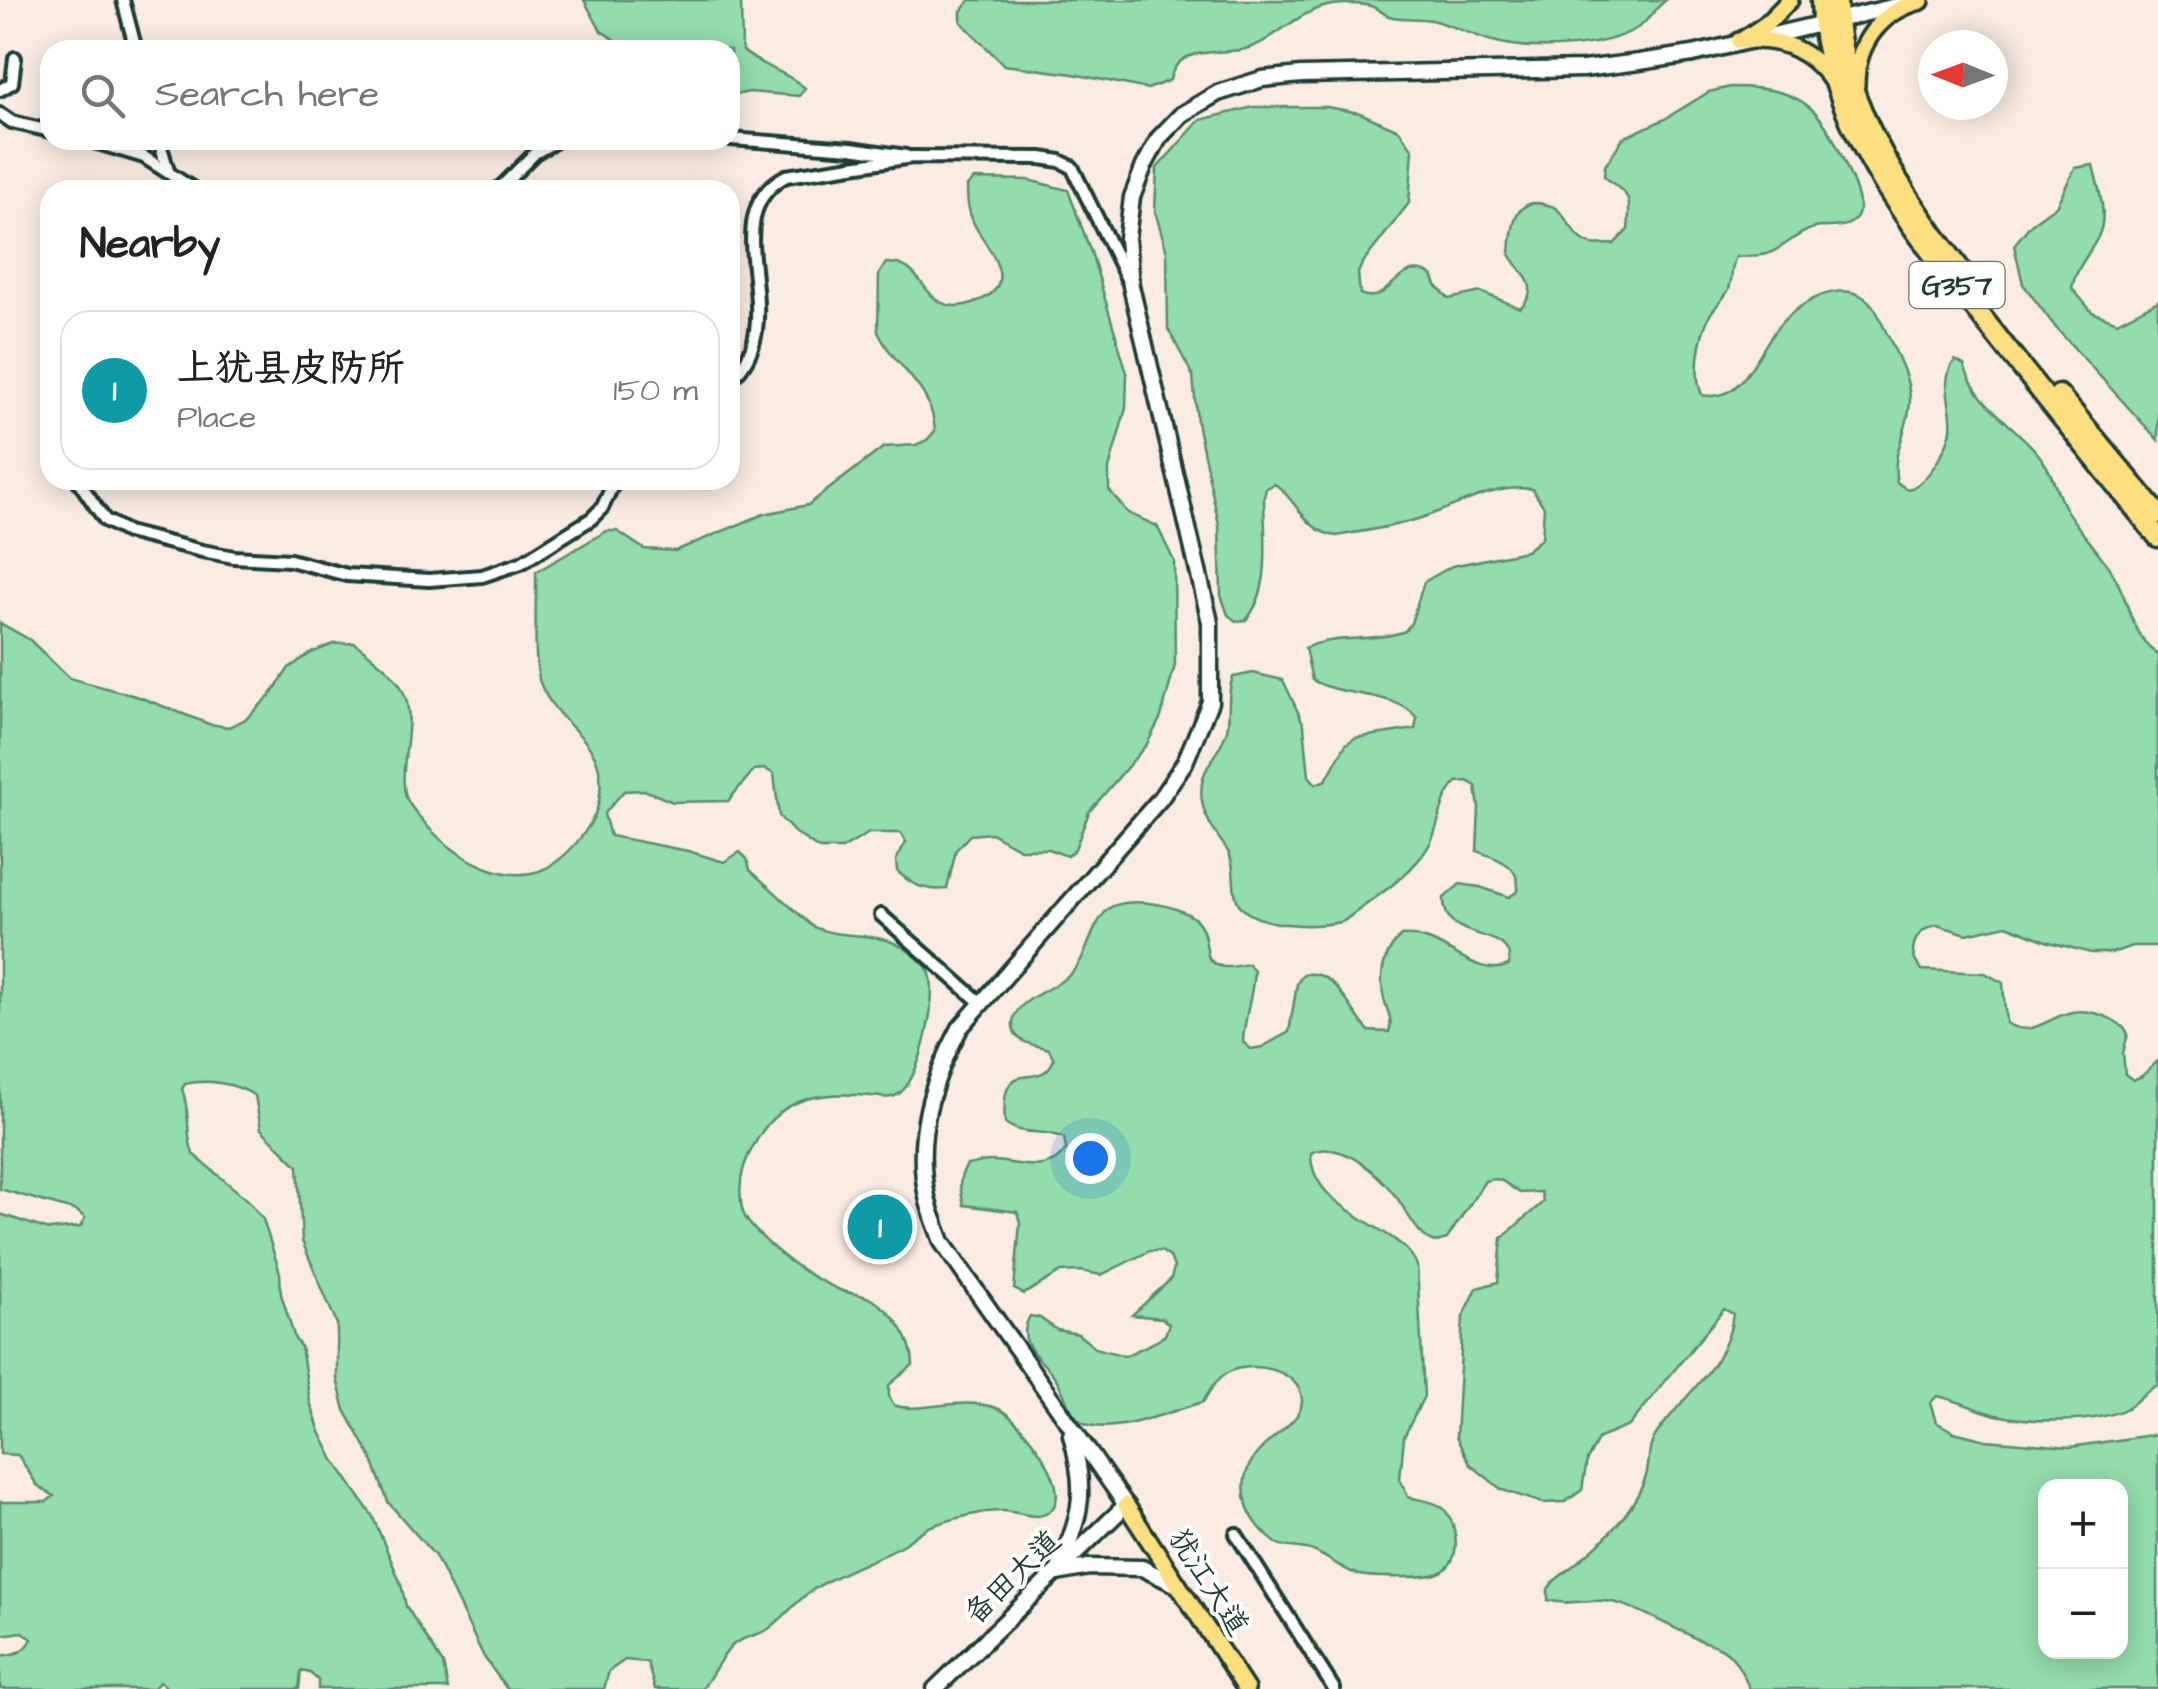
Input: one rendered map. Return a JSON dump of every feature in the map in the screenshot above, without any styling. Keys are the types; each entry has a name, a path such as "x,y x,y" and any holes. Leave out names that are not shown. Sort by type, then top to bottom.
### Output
{"highway":[{"name":"G357","path":"1820,0 1831,14 1861,110 1893,171 1972,284 2158,514"},
{"name":"G357","path":"1831,14 1838,91 1882,181 1962,291 2158,537"}],"main road":[{"path":"1739,42 1766,25 1790,0"},
{"path":"1909,0 1923,0"},
{"path":"1126,1506 942,1242 926,1196 924,1148 928,1104 937,1072 960,1028 1160,799 1186,762 1210,702 1210,622 1131,286 1128,238 1132,196 1144,166 1159,138 1182,114 1218,93 1262,79 1583,69 1693,54 1831,14 1923,0"},
{"path":"1861,110 1857,68 1868,38 1891,14 1923,0"},
{"path":"1739,42 1770,40 1799,50 1826,71 1838,91"},
{"path":"1056,1573 1080,1514 1083,1489 1068,1422"},
{"name":"备田大道","path":"935,1689 1126,1506"},
{"name":"犹江大道","path":"1126,1506 1246,1689"},
{"path":"1056,1573 1089,1567 1142,1568 1179,1586"}],"street":[{"path":"123,0 133,40"},
{"path":"0,90 12,83 15,58"},
{"path":"0,114 12,122 40,129"},
{"path":"740,140 912,157 1040,158 1072,167 1131,286"},
{"path":"127,150 180,180"},
{"path":"162,150 168,172"},
{"path":"508,180 541,150"},
{"path":"740,371 750,354 756,326 757,273 751,231 754,212 773,183 812,170 912,157"},
{"path":"84,490 105,520 127,532 202,551 290,560 347,575 429,580 482,576 521,564 591,519 602,508 610,490"},
{"path":"881,915 981,1004"},
{"path":"1236,1534 1334,1689"}],"green space":[{"path":"584,0 741,0 742,50 805,88 799,96 740,94 740,40 616,40 601,31"},
{"path":"970,0 1666,0 1643,24 1624,35 1566,47 1506,44 1431,20 1390,16 1366,5 1327,6 1299,18 1253,47 1188,57 1174,69 1170,80 1148,89 1004,65 961,22 961,11"},
{"path":"1730,87 1757,88 1796,98 1822,121 1832,137 1858,198 1857,217 1848,224 1814,228 1767,254 1736,257 1729,289 1710,315 1703,333 1698,366 1702,395 1721,395 1738,384 1782,322 1807,303 1835,292 1861,296 1881,321 1909,390 1909,411 1896,461 1897,482 1906,489 1921,482 1946,446 1951,429 1948,377 1955,360 1964,365 1979,394 2046,465 2065,508 2113,574 2137,630 2158,656 2158,946 2091,953 2007,925 1967,934 1937,925 1918,937 1913,950 1922,970 1985,973 2003,983 2006,1023 2024,1029 2072,1012 2096,1013 2112,1019 2128,1034 2123,1053 2125,1074 2133,1080 2158,1061 2158,1385 2127,1408 2081,1420 2010,1417 1937,1396 1930,1403 1936,1422 1954,1432 1986,1440 2070,1447 2158,1434 2158,1689 1750,1689 1725,1650 1646,1614 1604,1601 1548,1600 1548,1589 1554,1581 1595,1548 1629,1509 1645,1479 1653,1440 1714,1364 1723,1349 1733,1314 1724,1309 1629,1426 1599,1438 1587,1460 1582,1490 1565,1502 1543,1503 1502,1490 1470,1464 1456,1437 1463,1317 1477,1288 1498,1282 1502,1238 1543,1202 1541,1192 1520,1193 1500,1180 1485,1181 1447,1239 1434,1242 1417,1228 1390,1189 1358,1161 1334,1150 1311,1153 1315,1174 1325,1191 1395,1240 1417,1266 1424,1396 1404,1437 1400,1479 1408,1497 1444,1509 1453,1525 1456,1545 1445,1570 1410,1577 1354,1573 1313,1551 1276,1543 1253,1518 1244,1486 1248,1469 1256,1455 1299,1412 1302,1400 1293,1380 1283,1374 1260,1367 1236,1369 1219,1379 1203,1402 1117,1426 1085,1424 1075,1416 1057,1380 1028,1345 1025,1332 1030,1316 1057,1330 1078,1334 1095,1348 1125,1356 1165,1335 1169,1324 1162,1318 1132,1315 1171,1279 1174,1267 1170,1257 1161,1251 1150,1251 1101,1275 1061,1272 1024,1294 1014,1289 1020,1223 1017,1212 964,1205 960,1184 967,1165 991,1161 1042,1165 1059,1158 1066,1149 1064,1138 1019,1130 1005,1123 1008,1087 1014,1080 1040,1074 1054,1059 1049,1049 1018,1037 1014,1018 1025,1003 1074,970 1100,919 1114,906 1138,902 1181,911 1199,923 1213,963 1227,967 1248,964 1254,971 1243,1042 1251,1049 1289,1032 1302,975 1324,977 1369,1031 1389,1032 1382,977 1387,955 1401,936 1430,941 1483,967 1509,965 1508,952 1501,944 1465,930 1446,913 1444,898 1460,884 1509,897 1518,891 1511,869 1477,851 1476,786 1467,781 1457,782 1451,790 1420,858 1401,878 1344,921 1303,925 1270,921 1244,910 1237,900 1229,854 1210,824 1201,788 1227,730 1233,677 1253,673 1283,680 1304,725 1309,776 1316,784 1326,780 1346,744 1355,738 1415,729 1417,718 1396,703 1312,680 1305,648 1328,641 1405,631 1424,582 1452,566 1526,551 1542,538 1544,507 1532,489 1517,488 1475,497 1411,521 1337,536 1317,529 1275,484 1266,488 1264,497 1264,578 1255,607 1246,620 1236,621 1228,615 1221,595 1219,525 1197,422 1193,376 1168,329 1167,252 1155,211 1157,168 1200,120 1253,107 1327,107 1360,113 1399,130 1413,150 1409,203 1362,264 1358,273 1360,294 1379,294 1402,276 1420,271 1432,275 1449,299 1481,292 1520,308 1530,287 1510,254 1513,227 1520,211 1533,203 1553,206 1586,242 1614,244 1628,230 1629,202 1604,176 1605,166 1623,138 1709,92"},
{"path":"2093,165 2103,219 2072,288 2092,312 2117,322 2158,301 2158,440 2056,328 2023,284 2014,245 2031,224 2056,206 2075,168"},
{"path":"974,179 1028,180 1068,190 1092,255 1127,373 1126,408 1109,469 1109,490 1128,513 1157,526 1174,561 1175,665 1161,717 1147,744 1089,812 1075,849 1067,856 1048,849 1020,849 991,833 970,835 956,850 947,889 920,886 897,871 896,860 906,842 901,833 869,833 842,849 819,849 779,816 774,774 765,769 754,770 728,801 673,802 644,790 624,791 604,814 610,836 724,862 740,852 750,870 812,926 896,944 929,971 930,1016 921,1054 908,1084 894,1097 822,1096 793,1104 780,1113 758,1138 746,1161 742,1207 755,1230 796,1266 840,1290 869,1298 893,1318 909,1345 913,1365 889,1385 894,1405 915,1408 971,1403 1008,1415 1031,1439 1050,1470 1057,1499 1052,1509 1041,1516 985,1512 930,1527 818,1587 767,1630 736,1642 702,1689 655,1689 647,1662 625,1660 609,1671 604,1689 507,1689 484,1657 435,1556 388,1502 371,1457 345,1410 337,1379 337,1324 302,1241 298,1166 261,1129 255,1096 221,1083 185,1084 182,1089 193,1154 249,1201 263,1219 280,1273 281,1294 301,1347 310,1402 320,1432 334,1460 372,1515 401,1584 406,1606 443,1664 448,1689 318,1689 318,1680 301,1671 299,1689 168,1689 160,1681 153,1689 0,1689 0,1656 19,1652 32,1639 23,1632 0,1635 0,1502 46,1502 54,1496 37,1485 18,1455 0,1454 0,1214 49,1230 80,1227 85,1218 77,1211 0,1189 0,623 30,640 69,678 229,727 246,719 270,696 289,668 311,653 333,644 355,643 388,671 403,691 409,716 404,785 414,810 450,847 484,867 521,874 539,871 563,857 588,827 597,809 600,780 591,749 560,715 541,685 536,647 536,572 607,531 617,531 644,549 675,551 764,514 808,505 884,447 916,445 927,440 935,431 927,401 878,332 879,274 886,263 900,265 945,304 959,306 991,294 999,276 993,255 969,210 967,186"}],"place":[{"name":"上犹县皮防所","path":"880,1227"}]}
